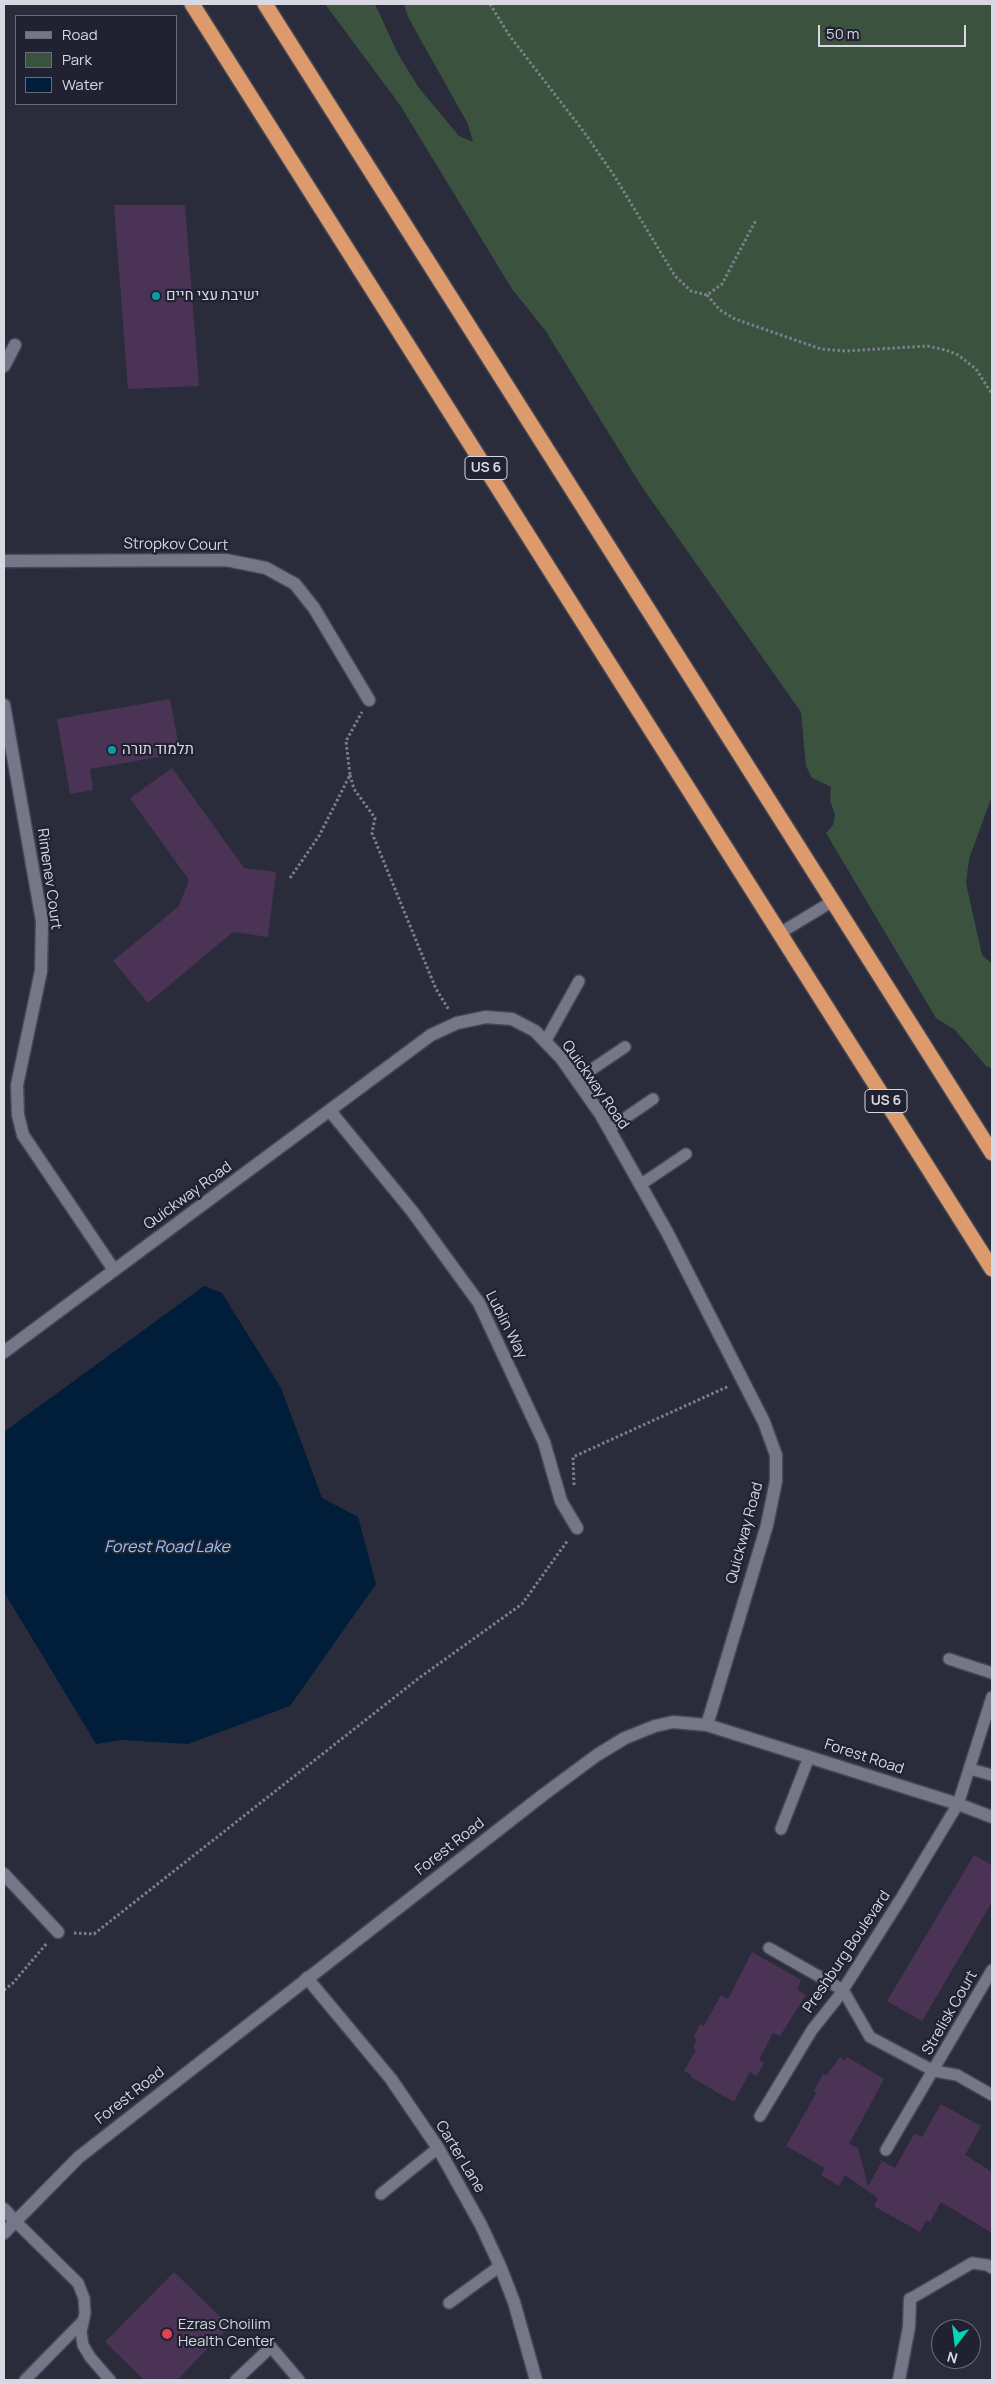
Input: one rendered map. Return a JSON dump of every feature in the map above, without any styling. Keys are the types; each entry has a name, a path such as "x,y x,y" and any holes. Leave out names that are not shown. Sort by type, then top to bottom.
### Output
{"highway":[{"name":"US 6","path":"192,4 992,1269"},
{"path":"265,4 992,1153"}],"street":[{"path":"4,366 15,345"},
{"name":"Stropkov Court","path":"4,560 226,560 266,568 296,584 314,608 368,700"},
{"name":"Rimenev Court","path":"4,705 42,921 41,971 17,1085 18,1115 23,1135 114,1270"},
{"name":"Quickway Road","path":"4,1352 431,1035 457,1023 486,1017 512,1019 535,1031 561,1058 609,1129 667,1232 764,1422 776,1455 776,1481 767,1525 707,1725"},
{"name":"Lublin Way","path":"330,1111 412,1211 479,1303 544,1442 562,1500 577,1528"},
{"name":"Forest Road","path":"4,2233 79,2157 307,1978 597,1755 625,1738 655,1726 673,1722 707,1725 958,1804 992,1817"},
{"path":"4,1874 58,1932"},
{"name":"Carter Lane","path":"307,1978 391,2078 438,2148 482,2225 514,2302 536,2380"},
{"path":"4,2209 15,2221"},
{"path":"899,2380 909,2327 910,2299"}],"lane":[{"path":"780,933 833,901"},
{"path":"545,1042 579,982"},
{"path":"576,1080 625,1047"},
{"path":"609,1129 653,1099"},
{"path":"640,1185 686,1154"},
{"path":"949,1659 992,1673"},
{"name":"Preshburg Boulevard","path":"760,2116 812,2030 843,1990 958,1804 992,1697"},
{"path":"781,1829 809,1757"},
{"path":"970,1769 992,1775"},
{"path":"769,1948 843,1990 870,2037 934,2071 958,2075 992,2095"},
{"name":"Strelisk Court","path":"886,2150 992,1970"},
{"path":"381,2194 438,2148"},
{"path":"15,2221 78,2283 84,2298 81,2332 83,2345 90,2357 110,2380"},
{"path":"910,2299 972,2263 987,2265 992,2268"},
{"path":"450,2303 500,2266"},
{"path":"25,2380 83,2320"},
{"path":"238,2380 271,2347 299,2380"}],"path":[{"path":"490,4 509,35 584,132 615,177 675,276 691,291 707,295 720,310 735,319 821,349 846,351 927,346 946,350 958,355 976,369 992,394"},
{"path":"707,295 722,284 756,220"},
{"path":"368,700 346,741 354,789 375,818 372,833 436,989 457,1023"},
{"path":"290,878 319,836 350,774"},
{"path":"575,1492 573,1456 742,1380"},
{"path":"4,1990 13,1983 28,1963 58,1932 94,1934 419,1678 522,1604 577,1528"}],"green space":[{"path":"325,4 375,4 398,54 419,88 459,136 473,142 468,124 408,17 404,4 992,4 992,796 969,859 966,883 982,955 992,964 992,1068 987,1067 955,1030 936,1018 826,833 833,825 835,814 830,801 831,787 812,778 806,766 801,712 642,487 545,330 512,289 400,105"}],"water":[{"name":"Forest Road Lake","path":"204,1286 222,1293 281,1388 322,1498 358,1517 376,1584 290,1706 188,1744 122,1740 96,1744 4,1592 4,1432"}],"building":[{"name":"ישיבת עצי חיים","path":"114,205 185,205 199,386 128,389"},
{"name":"תלמוד תורה","path":"170,699 179,747 160,750 164,756 90,769 93,790 70,794 57,719"},
{"path":"172,768 244,868 276,872 268,937 233,932 148,1003 113,961 179,906 189,880 130,798"},
{"path":"974,1855 992,1865 992,1902 922,2021 887,2001"},
{"path":"752,1952 801,1980 797,1989 806,1995 780,2036 773,2033 759,2060 764,2063 757,2076 750,2072 734,2102 684,2071 696,2050 693,2048 697,2039 694,2036 700,2024 704,2026 721,1995 728,1999"},
{"path":"840,2057 845,2061 847,2057 884,2079 849,2144 858,2148 868,2186 882,2161 895,2168 914,2134 922,2137 941,2104 981,2126 965,2155 992,2172 992,2233 941,2202 930,2222 926,2220 920,2232 874,2206 878,2198 845,2175 839,2186 821,2175 825,2168 786,2146 817,2092 814,2091 823,2074 826,2076"},
{"name":"Ezras Choilim Health Center","path":"174,2272 230,2326 177,2380 144,2380 105,2342"}],"place":[{"name":"ישיבת עצי חיים","path":"156,296"},
{"name":"תלמוד תורה","path":"112,750"},
{"name":"Ezras Choilim Health Center","path":"167,2334"}]}
